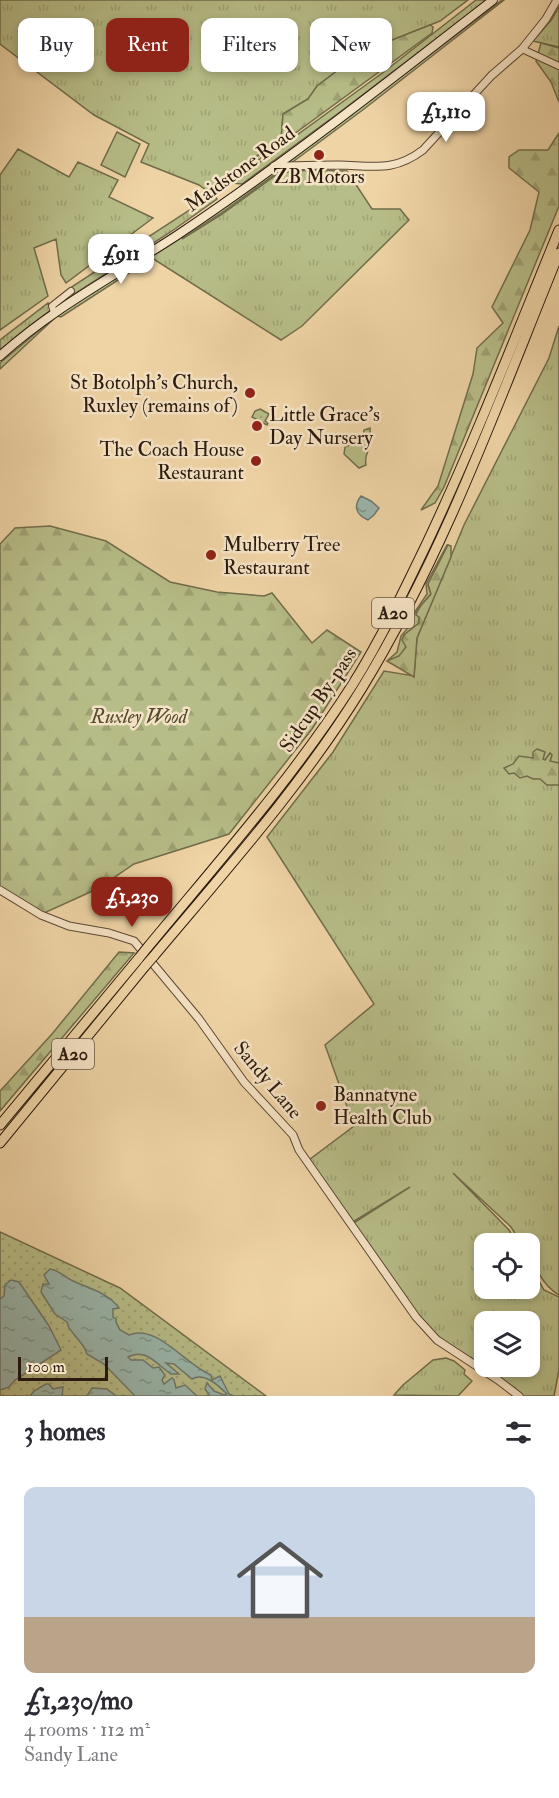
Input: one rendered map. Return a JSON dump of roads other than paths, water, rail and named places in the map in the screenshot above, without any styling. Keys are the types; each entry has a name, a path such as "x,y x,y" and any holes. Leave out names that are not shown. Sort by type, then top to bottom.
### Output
{"highway":[{"name":"Sidcup By-pass","path":"0,1143 143,961 147,948 269,802 317,738 353,683 386,627 459,476 559,230"},
{"name":"Sidcup By-pass","path":"0,1125 143,961 153,957 276,808 318,753 362,689 395,631 468,477 559,253"}],"main road":[{"name":"Maidstone Road","path":"0,356 54,313 176,236 274,166 493,0"}],"street":[{"path":"274,166 339,165 382,168 405,162 423,150 491,76 522,49 546,19 557,0"},
{"path":"522,49 559,66"},
{"path":"54,313 52,306 71,291"},
{"name":"Sandy Lane","path":"0,890 20,904 69,926 109,933 134,941 199,1019 244,1082 293,1135 299,1150 416,1317 436,1340 519,1396"}],"water":[{"path":"361,496 379,508 368,520 357,510 357,503"},
{"path":"50,1269 109,1298 119,1308 113,1309 113,1317 120,1330 129,1335 139,1333 160,1340 211,1375 212,1380 220,1376 229,1394 234,1396 210,1396 205,1389 207,1383 214,1391 227,1394 206,1378 192,1379 174,1364 166,1363 179,1374 171,1374 140,1354 128,1357 131,1360 143,1360 153,1368 159,1367 165,1375 162,1380 164,1384 172,1378 176,1388 185,1385 197,1396 135,1396 104,1364 87,1354 67,1322 55,1314 41,1292 43,1284 49,1284 44,1275"},
{"path":"11,1280 19,1282 49,1326 61,1350 15,1380 9,1387 0,1390 0,1299 4,1296 5,1285"},
{"path":"46,1384 53,1389 63,1387 62,1396 30,1396 34,1391"},
{"path":"92,1388 107,1389 116,1396 87,1396"}],"place":[{"name":"ZB Motors","path":"319,155"},
{"name":"St Botolph's Church, Ruxley (remains of)","path":"250,393"},
{"name":"Little Grace's Day Nursery","path":"257,426"},
{"name":"The Coach House Restaurant","path":"256,461"},
{"name":"Mulberry Tree Restaurant","path":"211,555"},
{"name":"Bannatyne Health Club","path":"321,1106"}],"park label":[{"name":"Ruxley Wood","path":"139,716"}]}
